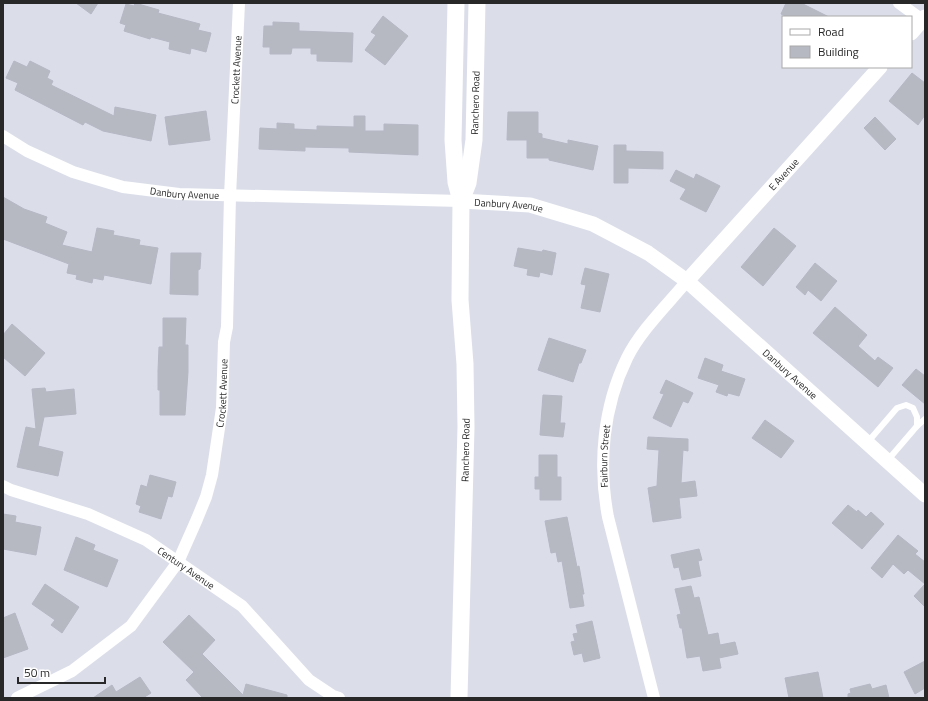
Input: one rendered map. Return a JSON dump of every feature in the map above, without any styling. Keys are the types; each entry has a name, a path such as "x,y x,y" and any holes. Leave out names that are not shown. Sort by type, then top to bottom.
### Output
{"main road":[{"name":"Ranchero Road","path":"456,3 453,140 456,182 461,201 460,300 465,364 466,427 459,698"},
{"name":"Ranchero Road","path":"461,201 468,183 474,140 477,3"}],"street":[{"name":"Crockett Avenue","path":"17,698 72,672 131,626 178,562 206,497 212,475 220,415 224,342 227,327 230,196 239,3"},
{"path":"899,3 924,19 912,31"},
{"name":"E Avenue","path":"687,281 879,68"},
{"name":"Danbury Avenue","path":"3,136 27,151 73,172 124,187 179,194 461,201 530,205 593,224 648,253 687,281 925,495"},
{"name":"Fairburn Street","path":"654,698 608,517 602,467 608,413 627,358 645,331 687,281"},
{"name":"Century Avenue","path":"3,486 11,490 88,514 146,540 242,606 309,680 333,696 339,698"}],"lane":[{"path":"867,443 897,408 906,405 913,408 917,417 917,426"},
{"path":"887,461 917,426 925,419"}],"building":[{"path":"76,3 98,3 91,14"},
{"path":"135,3 159,10 158,13 200,24 198,30 211,33 206,52 191,48 190,54 169,49 170,42 151,37 150,39 124,31 126,25 120,23 126,4 134,6"},
{"path":"786,3 801,3 827,16 786,16 781,14"},
{"path":"383,16 408,36 385,65 365,50 376,35 371,32"},
{"path":"273,22 299,23 299,31 353,33 352,62 317,61 317,54 311,54 311,48 292,48 291,54 270,54 270,47 263,47 264,26 273,26"},
{"path":"14,61 27,67 30,61 50,71 47,78 53,81 51,85 114,116 115,107 156,115 151,141 103,131 85,122 83,125 15,90 18,83 6,78"},
{"path":"912,73 925,83 925,115 918,125 889,101"},
{"path":"206,111 210,140 169,145 165,117"},
{"path":"508,112 538,112 538,133 542,134 542,138 568,144 568,140 598,146 593,170 549,160 549,158 527,158 527,140 507,140"},
{"path":"354,116 365,116 365,131 384,131 384,124 418,125 418,155 349,152 349,148 305,147 305,151 259,149 260,128 277,129 277,123 294,124 294,129 317,130 317,126 354,127"},
{"path":"875,117 896,139 885,150 864,128"},
{"path":"614,145 626,145 626,151 663,152 663,169 628,168 628,183 614,183"},
{"path":"676,170 694,179 696,174 720,186 706,212 680,199 686,189 670,181"},
{"path":"3,197 24,209 47,217 45,223 67,232 62,245 92,252 97,228 114,231 113,235 140,240 139,245 158,248 151,284 104,275 103,280 93,278 92,283 76,279 77,275 67,273 69,264 3,239"},
{"path":"774,228 796,246 763,286 741,267"},
{"path":"518,248 542,252 543,250 556,253 552,275 540,272 539,277 527,275 528,269 514,266"},
{"path":"171,253 201,253 200,269 198,270 198,295 170,294"},
{"path":"815,263 837,281 821,301 808,290 805,295 796,287"},
{"path":"585,268 609,274 600,312 581,308 586,285 581,284"},
{"path":"835,307 867,335 858,346 875,361 878,357 893,368 878,387 813,333"},
{"path":"163,318 186,318 185,345 188,345 188,372 185,415 160,415 158,371 159,347 163,347"},
{"path":"12,324 45,353 25,376 3,357 3,335"},
{"path":"549,338 586,350 581,363 579,363 573,382 538,370"},
{"path":"705,358 723,365 721,371 745,379 739,396 728,393 727,396 716,392 719,385 698,378"},
{"path":"916,369 925,376 925,404 902,385"},
{"path":"666,380 693,393 688,403 683,401 671,427 653,418 664,394 660,393"},
{"path":"45,388 46,392 74,389 76,414 44,417 38,446 63,452 58,476 17,467 26,427 36,429 32,389"},
{"path":"543,395 562,396 560,423 565,423 563,437 540,435"},
{"path":"765,420 794,441 781,458 752,438"},
{"path":"648,437 688,439 688,451 683,450 681,483 695,481 697,496 679,498 681,518 653,522 648,488 657,486 659,450 647,449"},
{"path":"539,455 557,455 557,477 561,477 561,500 540,500 540,489 535,489 535,477 539,477"},
{"path":"150,475 176,482 172,497 168,496 161,519 139,512 141,506 136,504 141,485 147,487"},
{"path":"848,505 857,512 858,510 866,517 871,512 884,524 862,549 832,523"},
{"path":"3,514 16,516 15,522 41,527 36,555 3,549"},
{"path":"567,517 584,594 582,594 584,606 570,608 562,561 558,562 556,552 551,553 545,521"},
{"path":"898,535 918,551 915,554 925,562 925,584 908,570 904,574 893,564 882,578 871,568"},
{"path":"76,537 95,545 93,550 118,560 107,587 64,570"},
{"path":"699,549 702,560 698,561 701,576 682,580 679,567 674,568 671,555"},
{"path":"45,584 79,607 62,633 51,625 55,620 32,604"},
{"path":"925,584 925,607 914,596"},
{"path":"691,586 694,598 699,597 708,635 718,633 720,645 735,642 738,654 719,658 721,668 703,671 700,656 687,658 682,628 680,628 677,615 681,614 675,589"},
{"path":"15,613 28,649 3,658 3,618"},
{"path":"189,615 215,640 202,654 243,695 246,684 287,695 287,698 203,698 186,680 194,672 163,642"},
{"path":"592,621 600,658 584,662 582,653 574,655 571,642 575,641 573,634 578,633 576,625"},
{"path":"925,661 925,688 915,694 904,672"},
{"path":"818,672 823,698 789,698 785,678"},
{"path":"140,677 151,693 143,698 93,698 112,685 116,692"},
{"path":"870,684 872,689 886,685 889,698 848,698 848,694 851,693 850,689"}]}
